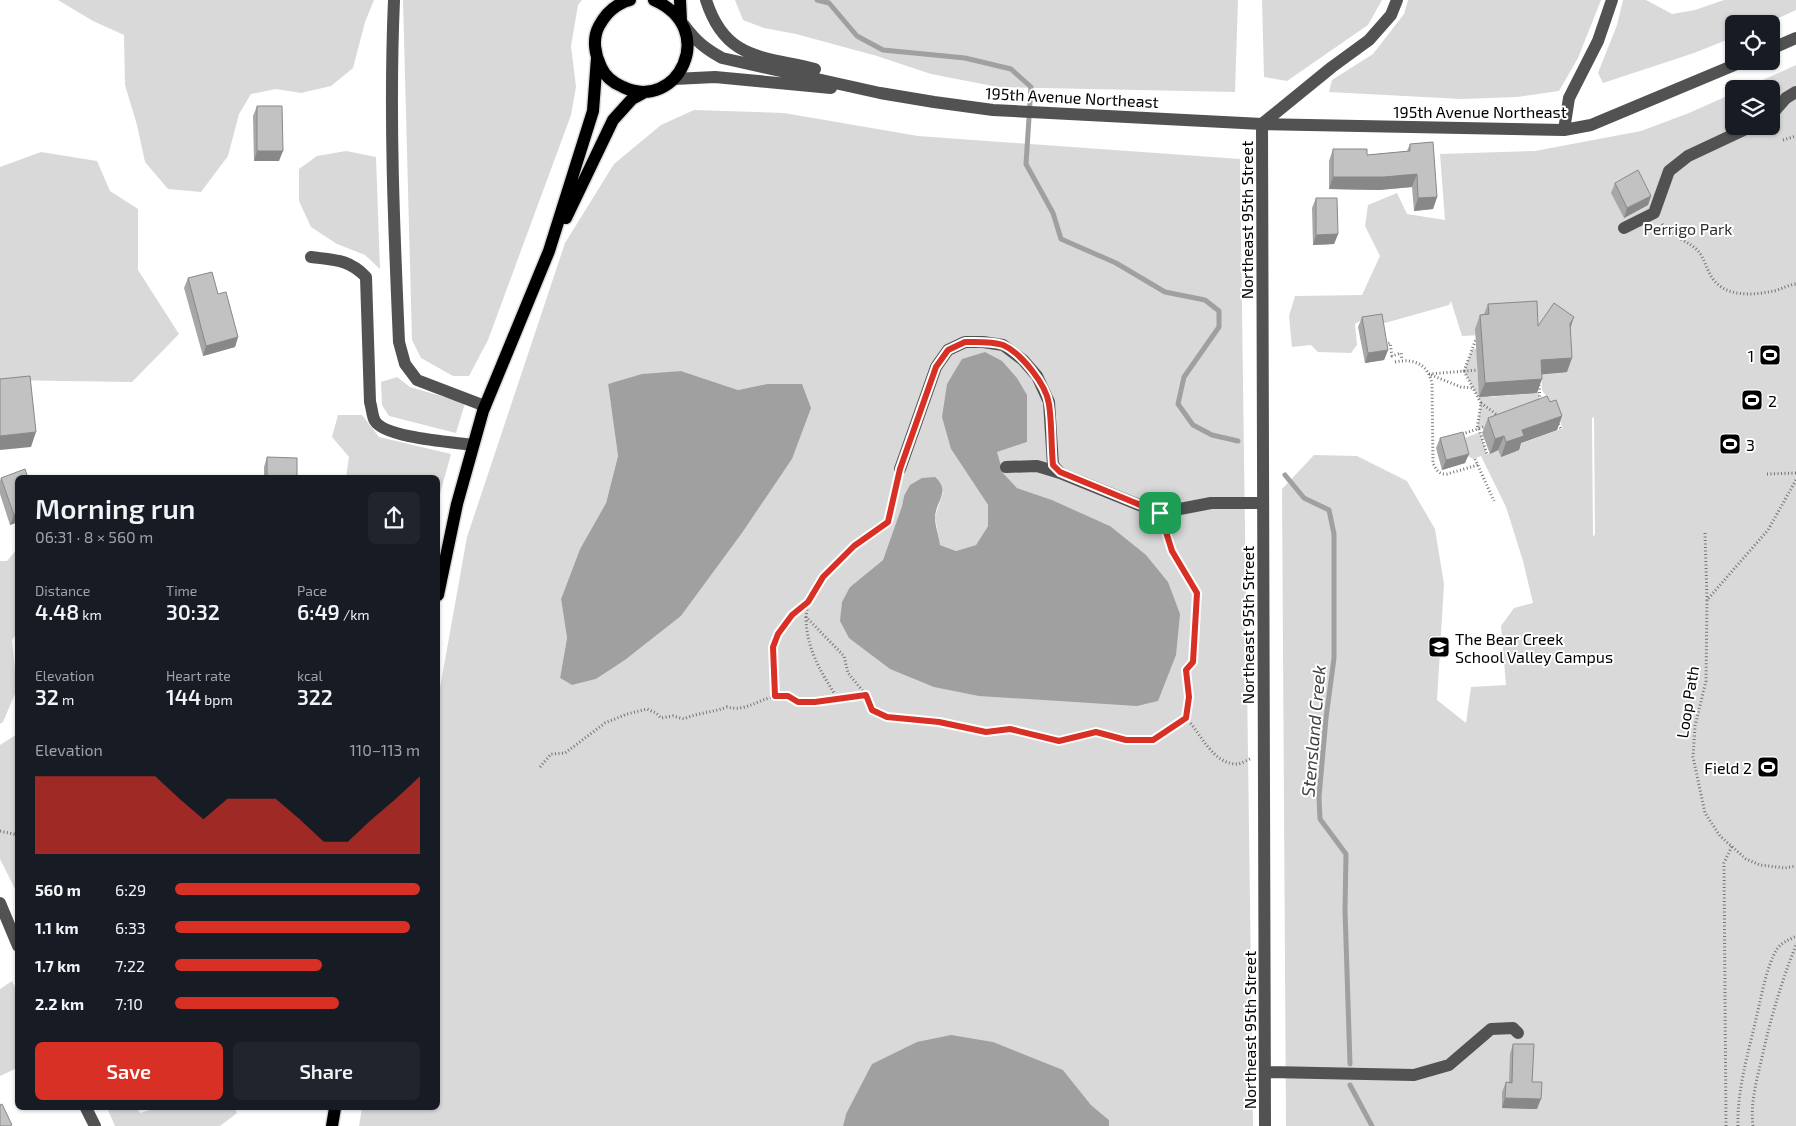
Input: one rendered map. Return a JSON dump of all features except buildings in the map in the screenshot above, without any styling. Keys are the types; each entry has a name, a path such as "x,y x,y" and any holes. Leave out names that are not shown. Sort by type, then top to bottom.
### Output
{"main road":[{"path":"440,585 457,504 485,406 548,251 593,111 597,30 604,17 614,7 628,0"},
{"path":"548,251 562,228 613,120 632,99 646,92 661,88 674,79 683,67 688,39 682,23 666,5 654,0"},
{"path":"680,0 682,23"},
{"path":"597,58 604,73 615,84 630,91 646,92"},
{"path":"332,1126 335,1110"}],"street":[{"path":"394,0 391,68 391,155 399,342 405,364 417,380 485,406"},
{"path":"706,0 712,18 720,31 743,51 842,77 880,93"},
{"path":"1262,124 1369,40 1391,15 1397,0"},
{"path":"1564,130 1569,98 1598,41 1612,0"},
{"path":"682,23 696,41 708,51 722,58 880,93"},
{"path":"1780,45 1796,38"},
{"name":"195th Avenue Northeast","path":"880,93 993,110 1065,114 1262,124 1564,130 1592,125 1725,69"},
{"path":"674,79 715,77 880,93"},
{"path":"1780,105 1786,98 1796,92"},
{"name":"Northeast 95th Street","path":"1262,124 1265,1126"},
{"path":"1624,228 1654,213 1669,171 1688,156 1733,135"},
{"path":"311,256 356,266 366,277 370,402 375,421 382,429 397,434 474,445"},
{"path":"900,469 936,367 948,350 965,342 983,342 1003,346 1023,360 1037,376 1049,402 1053,465 1060,472"},
{"path":"1006,466 1037,466 1060,472 1160,513 1210,503 1263,503"},
{"path":"0,903 15,939"},
{"path":"1265,1072 1414,1075 1449,1065 1490,1029 1513,1028 1518,1033"},
{"path":"87,1110 95,1126"}],"path":[{"path":"1783,140 1796,136"},
{"path":"1654,213 1667,230 1698,250 1713,280 1729,292 1748,295 1776,291 1796,284"},
{"path":"1450,438 1504,420 1481,402 1464,371 1476,339"},
{"path":"1382,345 1390,343 1392,356 1401,353 1402,360"},
{"path":"1395,362 1402,360 1416,362 1425,368 1429,374 1432,384 1433,462 1441,473 1447,474 1478,465"},
{"path":"1429,374 1478,370"},
{"path":"1429,374 1461,387 1473,388"},
{"path":"1539,384 1540,409"},
{"path":"1481,402 1478,429 1487,454"},
{"path":"1554,413 1561,429"},
{"path":"1433,444 1442,441"},
{"path":"1475,459 1494,501"},
{"path":"775,696 773,647 778,634 792,615 808,602 823,577 854,546 888,522 900,469"},
{"path":"1767,474 1796,473"},
{"path":"1707,600 1768,530 1796,480"},
{"path":"806,617 844,656 848,673 866,695 872,710 887,717 939,722 986,732 1010,729 1059,741 1096,732 1126,740 1153,740 1186,718 1189,697 1186,670 1193,662 1197,593 1172,551 1160,513"},
{"name":"Loop Path","path":"1705,533 1707,600 1706,682 1695,726 1693,758 1705,812 1720,836 1746,859 1760,865 1785,868 1796,866"},
{"path":"808,602 806,630 814,658 838,699"},
{"path":"540,767 551,754 565,753 605,723 626,714 647,709 656,713 661,718 673,716 684,719 695,714 717,711 727,707 736,710 744,709 751,704 775,696 788,696 798,702 807,702 866,695"},
{"path":"1186,718 1196,729 1205,745 1222,760 1238,764 1264,753"},
{"path":"0,831 15,834"},
{"path":"1726,1126 1724,863 1732,846"},
{"path":"1738,1126 1743,1078 1764,985 1777,950 1783,942 1796,936"},
{"path":"1753,1126 1752,1099 1781,982 1796,946"}],"green space":[{"path":"58,0 374,0 365,22 353,68 331,86 301,93 276,89 251,94 239,114 228,156 201,192 168,189 145,162 137,125 125,85 124,35 93,21"},
{"path":"403,0 582,0 578,5 571,46 576,87 571,115 488,340 469,376 453,376 421,358 412,340"},
{"path":"735,0 1238,0 1235,92 998,87 931,74 877,56 796,34 764,28 743,20"},
{"path":"1262,0 1382,0 1368,25 1287,81 1264,77"},
{"path":"1408,0 1601,0 1578,58 1559,91 1517,97 1461,99 1329,92 1332,80 1373,54 1404,14"},
{"path":"1623,0 1646,0 1672,14 1695,10 1724,0 1796,0 1796,10 1780,17 1780,15 1725,15 1725,41 1694,53 1603,83 1598,73 1617,25"},
{"name":"Perrigo Park","path":"1796,65 1796,1126 1286,1126 1282,489 1314,455 1357,456 1407,481 1435,529 1444,584 1437,700 1466,723 1471,687 1506,685 1501,626 1514,608 1533,603 1523,561 1506,507 1481,456 1473,459 1468,456 1465,438 1480,432 1487,454 1498,450 1501,457 1517,445 1563,428 1554,408 1542,390 1539,332 1462,336 1451,301 1449,305 1385,323 1368,316 1355,324 1357,345 1351,353 1318,352 1311,345 1292,347 1289,316 1295,296 1362,295 1380,256 1365,226 1368,205 1397,193 1407,214 1445,220 1440,154 1535,151 1641,131 1725,97 1725,135 1780,135 1780,80 1763,80","holes":["1594,417 1595,535 1593,536 1592,418"]},
{"path":"694,110 784,113 918,136 1240,159 1253,1126 1109,1126 1109,1120 1091,1105 1063,1070 846,1114 843,1126 359,1126 362,1110 440,1110 440,688 467,537 565,243 614,164 661,125","holes":["681,371 738,390 767,384 792,459 742,533 681,616 625,660 596,679 572,685 560,678 567,638 561,599 580,549 606,503 618,456 608,384","1027,395 1027,442 996,452 1003,473 1017,488 1052,500 1110,526 850,587 883,560 904,496 943,492 935,517 940,545 956,551 976,545 988,526 988,505 951,449"]},
{"path":"346,151 376,157 380,269 365,255 337,244 311,227 299,201 299,169 317,156"},
{"path":"41,152 97,161 110,191 138,209 138,270 179,334 132,382 0,380 0,167"},
{"path":"1505,346 1506,364 1477,366 1479,386 1487,386 1488,397 1539,393 1540,409 1477,429 1481,403 1464,371 1472,349"},
{"path":"397,377 410,387 465,403 456,433 389,416 382,405 381,382"},
{"path":"338,415 362,415 379,437 451,454 440,494 440,475 346,475 349,457 332,437"},
{"path":"15,551 15,636 12,640 15,694 3,722 0,724 0,561 7,561"},
{"path":"15,735 15,889 0,859 0,745"},
{"path":"12,981 15,988 15,1069 0,1076 0,989"},
{"path":"108,1110 138,1110 140,1113 150,1110 236,1110 237,1113 220,1126 115,1126"}],"shaded area":[{"path":"985,352 1002,361 1017,378 1027,395 1027,442 997,452 1003,473 1017,488 1052,500 1110,526 1146,555 1168,582 1180,614 1176,655 1158,701 1137,706 979,696 934,687 890,669 849,638 840,621 842,602 850,587 883,560 904,496 910,485 922,478 935,477 940,482 942,492 935,517 940,545 956,551 976,545 988,526 988,505 951,449 942,417 947,384 962,359"},
{"path":"681,371 738,390 767,384 802,384 811,408 792,459 742,533 681,616 625,660 596,679 572,685 560,678 567,638 561,599 580,549 606,503 618,456 608,384 642,374"},
{"path":"951,1035 993,1042 1063,1070 1091,1105 1109,1120 1109,1126 843,1126 846,1114 872,1064 917,1042"}],"waterway":[{"name":"Stensland Creek","path":"817,0 829,3 857,36 883,50 965,58 1011,69 1031,87 1026,164 1053,213 1061,239 1116,263 1165,292 1205,300 1219,311 1219,327 1184,377 1178,404 1193,425 1212,435 1238,441"},
{"name":"Stensland Creek","path":"1285,475 1304,498 1329,510 1334,534 1334,658 1326,718 1319,797 1320,819 1346,854 1345,910 1350,1064"},
{"name":"Stensland Creek","path":"1350,1085 1372,1126"}],"place":[{"name":"1","path":"1770,355"},
{"name":"2","path":"1752,400"},
{"name":"3","path":"1730,444"},
{"name":"The Bear Creek School Valley Campus","path":"1439,647"},
{"name":"Field 2","path":"1768,767"}],"route":[{"path":"965,342 983,342 1003,346 1023,360 1037,376 1049,402 1053,465 1060,472 1100,490 1160,513 1172,551 1197,593 1193,662 1186,670 1189,697 1186,718 1153,740 1126,740 1096,732 1059,741 1010,729 986,732 939,722 887,717 872,710 866,695 815,702 798,702 788,696 775,696 773,647 778,634 792,615 808,602 823,577 854,546 888,522 900,469 936,367 948,350 965,342"}]}
